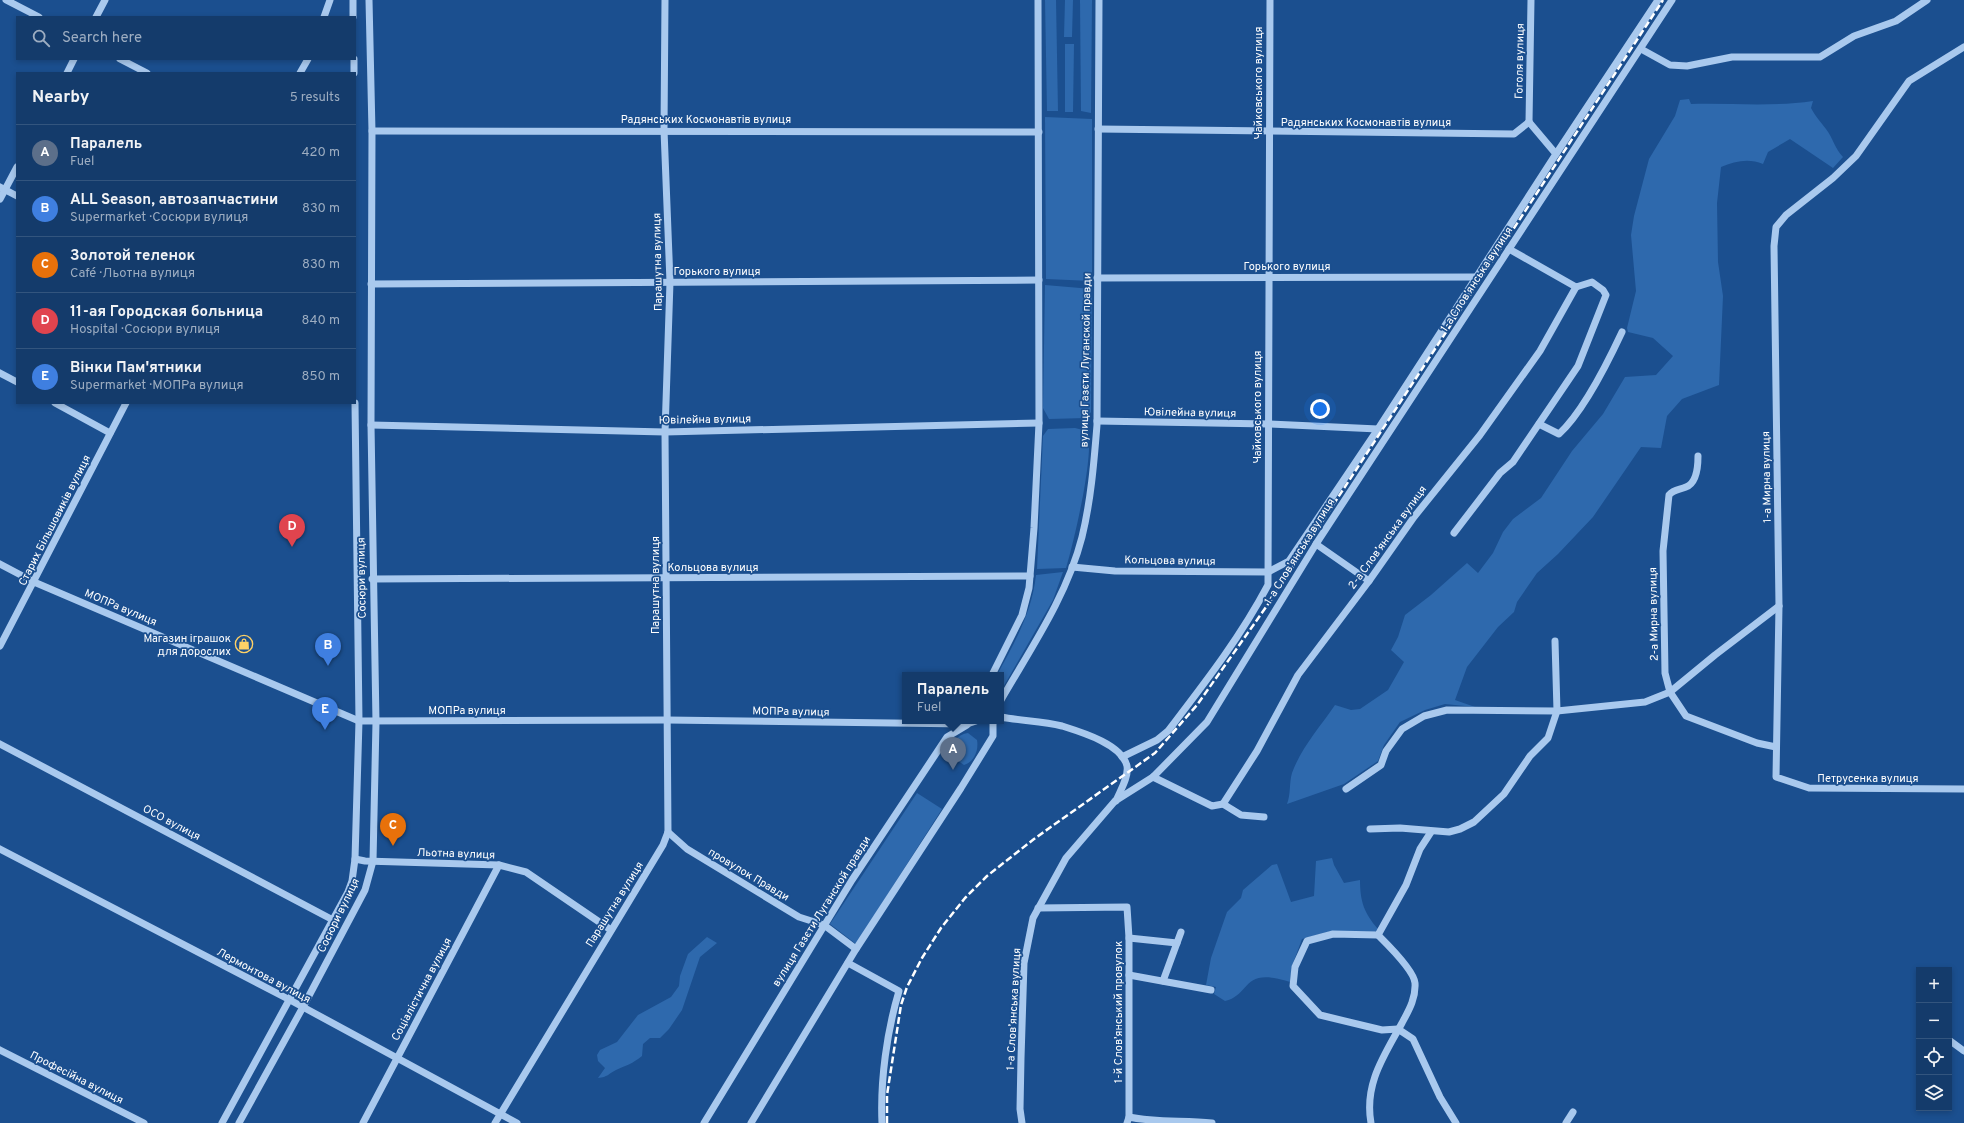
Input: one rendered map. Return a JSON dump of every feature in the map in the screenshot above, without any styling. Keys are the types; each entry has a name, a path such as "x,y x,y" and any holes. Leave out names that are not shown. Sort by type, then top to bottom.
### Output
{"street":[{"path":"6,0 36,16"},
{"path":"97,16 105,0"},
{"path":"324,16 330,0"},
{"path":"353,0 353,16"},
{"name":"Сосюри вулиця","path":"239,1123 304,1008 365,890 373,861 371,425 372,130 369,0"},
{"name":"Парашутна вулиця","path":"495,1123 663,845 668,832 665,432 670,282 664,130 665,0"},
{"path":"994,672 1022,615 1030,576 1039,423 1038,0"},
{"name":"вулиця Газєти Луганской правди","path":"1004,695 1052,611 1072,567 1082,537 1092,484 1097,421 1099,0"},
{"name":"Чайковського вулиця","path":"1122,757 1157,740 1168,731 1232,647 1268,585 1268,132 1270,0"},
{"name":"Гоголя вулиця","path":"1529,122 1532,0"},
{"path":"1268,572 1289,561 1378,429 1556,154 1658,0"},
{"name":"1-а Слов’янська вулиця","path":"1022,1123 1020,1109 1024,963 1033,918 1066,858 1116,801 1153,777 1207,722 1316,544 1672,0"},
{"path":"1641,49 1670,65 1687,66 1732,57 1820,58 1854,36 1896,21 1927,0"},
{"name":"1-а Мирна вулиця","path":"1776,727 1779,606 1774,246 1776,227 1786,215 1833,178 1856,156 1909,81 1964,47"},
{"path":"68,72 74,60"},
{"path":"122,60 145,72"},
{"path":"301,72 307,60"},
{"path":"354,60 354,72"},
{"path":"1529,122 1556,154"},
{"name":"Радянських Космонавтів вулиця","path":"1098,129 1514,134 1529,122"},
{"name":"Радянських Космонавтів вулиця","path":"372,130 1039,132"},
{"path":"0,199 2,189 16,168"},
{"path":"2,189 16,196"},
{"path":"1454,533 1500,473 1513,462 1578,366 1606,295 1592,282 1576,287 1509,249"},
{"name":"Горького вулиця","path":"1097,278 1268,276 1476,277"},
{"name":"Горького вулиця","path":"371,284 1039,280"},
{"name":"2-а Слов’янська вулиця","path":"1223,804 1257,751 1298,675 1369,581 1414,516 1480,435 1540,351 1576,287"},
{"path":"1539,424 1559,434 1569,425 1609,360 1622,332"},
{"path":"0,373 16,381"},
{"path":"57,404 110,433"},
{"name":"Старих Більшовиків вулиця","path":"0,646 125,404"},
{"name":"Сосюри вулиця","path":"222,1123 333,920 352,881 355,859 359,721 355,404"},
{"name":"Ювілейна вулиця","path":"1097,421 1268,424 1378,429"},
{"name":"Ювілейна вулиця","path":"371,425 665,432 1039,423"},
{"name":"2-а Мирна вулиця","path":"1698,456 1697,471 1693,482 1687,487 1673,490 1669,495 1664,536 1665,673 1670,692 1686,716 1756,743 1776,746"},
{"path":"1316,544 1369,581"},
{"name":"МОПРа вулиця","path":"0,564 34,582 359,721 667,720 902,722"},
{"name":"Кольцова вулиця","path":"1072,567 1115,571 1268,572"},
{"name":"Кольцова вулиця","path":"372,579 1030,576"},
{"path":"1346,789 1381,765 1386,751 1402,728 1424,716 1447,710 1557,711 1645,702 1670,692 1779,606"},
{"path":"1370,829 1400,828 1431,832 1449,832 1460,829 1474,822 1504,794 1530,756 1548,738 1557,711 1555,641"},
{"path":"1004,717 1061,726 1112,745 1120,753 1127,766 1126,774 1116,801"},
{"name":"вулиця Газєти Луганской правди","path":"704,1123 852,880 947,736 966,724"},
{"path":"751,1123 856,949 961,788 993,736 992,724"},
{"name":"Петрусенка вулиця","path":"1776,727 1776,777 1809,788 1964,789"},
{"name":"ОСО вулиця","path":"0,744 333,920"},
{"path":"1153,777 1212,806 1223,804 1240,814 1264,817"},
{"name":"провулок Правди","path":"668,832 687,849 799,917 824,925 856,949"},
{"path":"1378,935 1406,885 1420,849 1431,832"},
{"name":"Лермонтова вулиця","path":"0,849 290,1000 517,1123"},
{"name":"Льотна вулиця","path":"355,859 373,861 499,865 526,872 611,930"},
{"name":"Соціалістична вулиця","path":"363,1123 499,865"},
{"name":"1-й Слов’янський провулок","path":"1038,908 1127,907 1130,938 1128,1120"},
{"path":"1162,981 1181,932"},
{"path":"1371,1123 1368,1108 1370,1092 1377,1069 1398,1029 1412,1003 1415,982 1400,957 1378,935 1333,934 1307,941 1296,967 1293,986 1320,1015 1382,1030 1398,1029 1413,1039 1440,1098 1456,1123"},
{"path":"1130,938 1176,943"},
{"path":"848,963 899,991 889,1028 881,1108 882,1123"},
{"path":"1129,975 1211,990"},
{"path":"1952,1042 1964,1052"},
{"name":"Професійна вулиця","path":"0,1050 144,1123"},
{"path":"1566,1123 1573,1112"},
{"path":"1128,1120 1173,1123 1192,1121 1212,1123"}],"shaded area":[{"path":"1045,0 1056,0 1058,111 1047,111"},
{"path":"1065,0 1073,0 1072,37 1064,37"},
{"path":"1080,0 1092,0 1091,113 1081,111"},
{"path":"1065,44 1074,44 1073,112 1065,112"},
{"path":"1689,99 1691,104 1767,104 1813,101 1811,108 1843,157 1833,168 1790,139 1768,152 1763,164 1752,161 1742,161 1721,167 1717,203 1718,262 1723,296 1719,385 1682,399 1667,416 1661,448 1641,447 1593,517 1558,554 1537,573 1517,602 1514,612 1498,627 1467,667 1455,700 1475,707 1445,704 1425,710 1400,722 1384,745 1378,761 1344,784 1287,804 1292,773 1300,755 1335,705 1351,710 1360,709 1388,690 1404,662 1391,650 1398,637 1405,615 1431,595 1467,563 1478,573 1493,553 1503,532 1513,519 1541,498 1572,451 1603,414 1625,377 1656,375 1673,356 1653,338 1628,332 1627,328 1636,291 1631,235 1634,216 1649,159 1675,116 1680,100"},
{"path":"1045,117 1092,119 1092,281 1046,279"},
{"path":"1045,285 1092,289 1091,412 1086,418 1049,419 1043,408"},
{"path":"1075,428 1087,431 1089,441 1088,457 1078,520 1066,568 1037,569 1043,436 1048,429"},
{"path":"1063,572 1053,600 1004,686 1004,672 999,672 1027,614 1036,575"},
{"path":"968,733 977,740 977,748 971,761 964,765 951,756 951,752 955,741 961,735"},
{"path":"917,793 942,809 856,944 830,924"},
{"path":"1332,858 1334,865 1344,883 1360,880 1362,901 1366,912 1378,929 1375,932 1331,931 1302,939 1292,966 1290,982 1264,977 1251,982 1238,995 1225,1001 1214,994 1216,987 1206,985 1211,958 1227,912 1241,898 1243,890 1272,865 1277,864 1291,902 1314,896 1316,861"},
{"path":"707,937 717,943 700,957 682,1010 669,1029 660,1038 650,1038 643,1044 642,1056 638,1059 606,1076 598,1078 605,1068 598,1061 597,1055 600,1050 617,1042 638,1015 671,997 679,986 680,976 688,954"}],"railway":[{"path":"887,1123 887,1095 901,1005 907,987 922,958 941,928 965,898 987,876 1034,839 1155,753 1197,705 1271,600 1663,0"}],"place":[{"name":"11-ая Городская больница","path":"292,547"},
{"name":"Магазин іграшок для дорослих","path":"244,644"},
{"name":"ALL Season, автозапчастини","path":"328,666"},
{"name":"Вінки Пам'ятники","path":"325,730"},
{"name":"Паралель","path":"953,770"},
{"name":"Золотой теленок","path":"393,846"}]}
